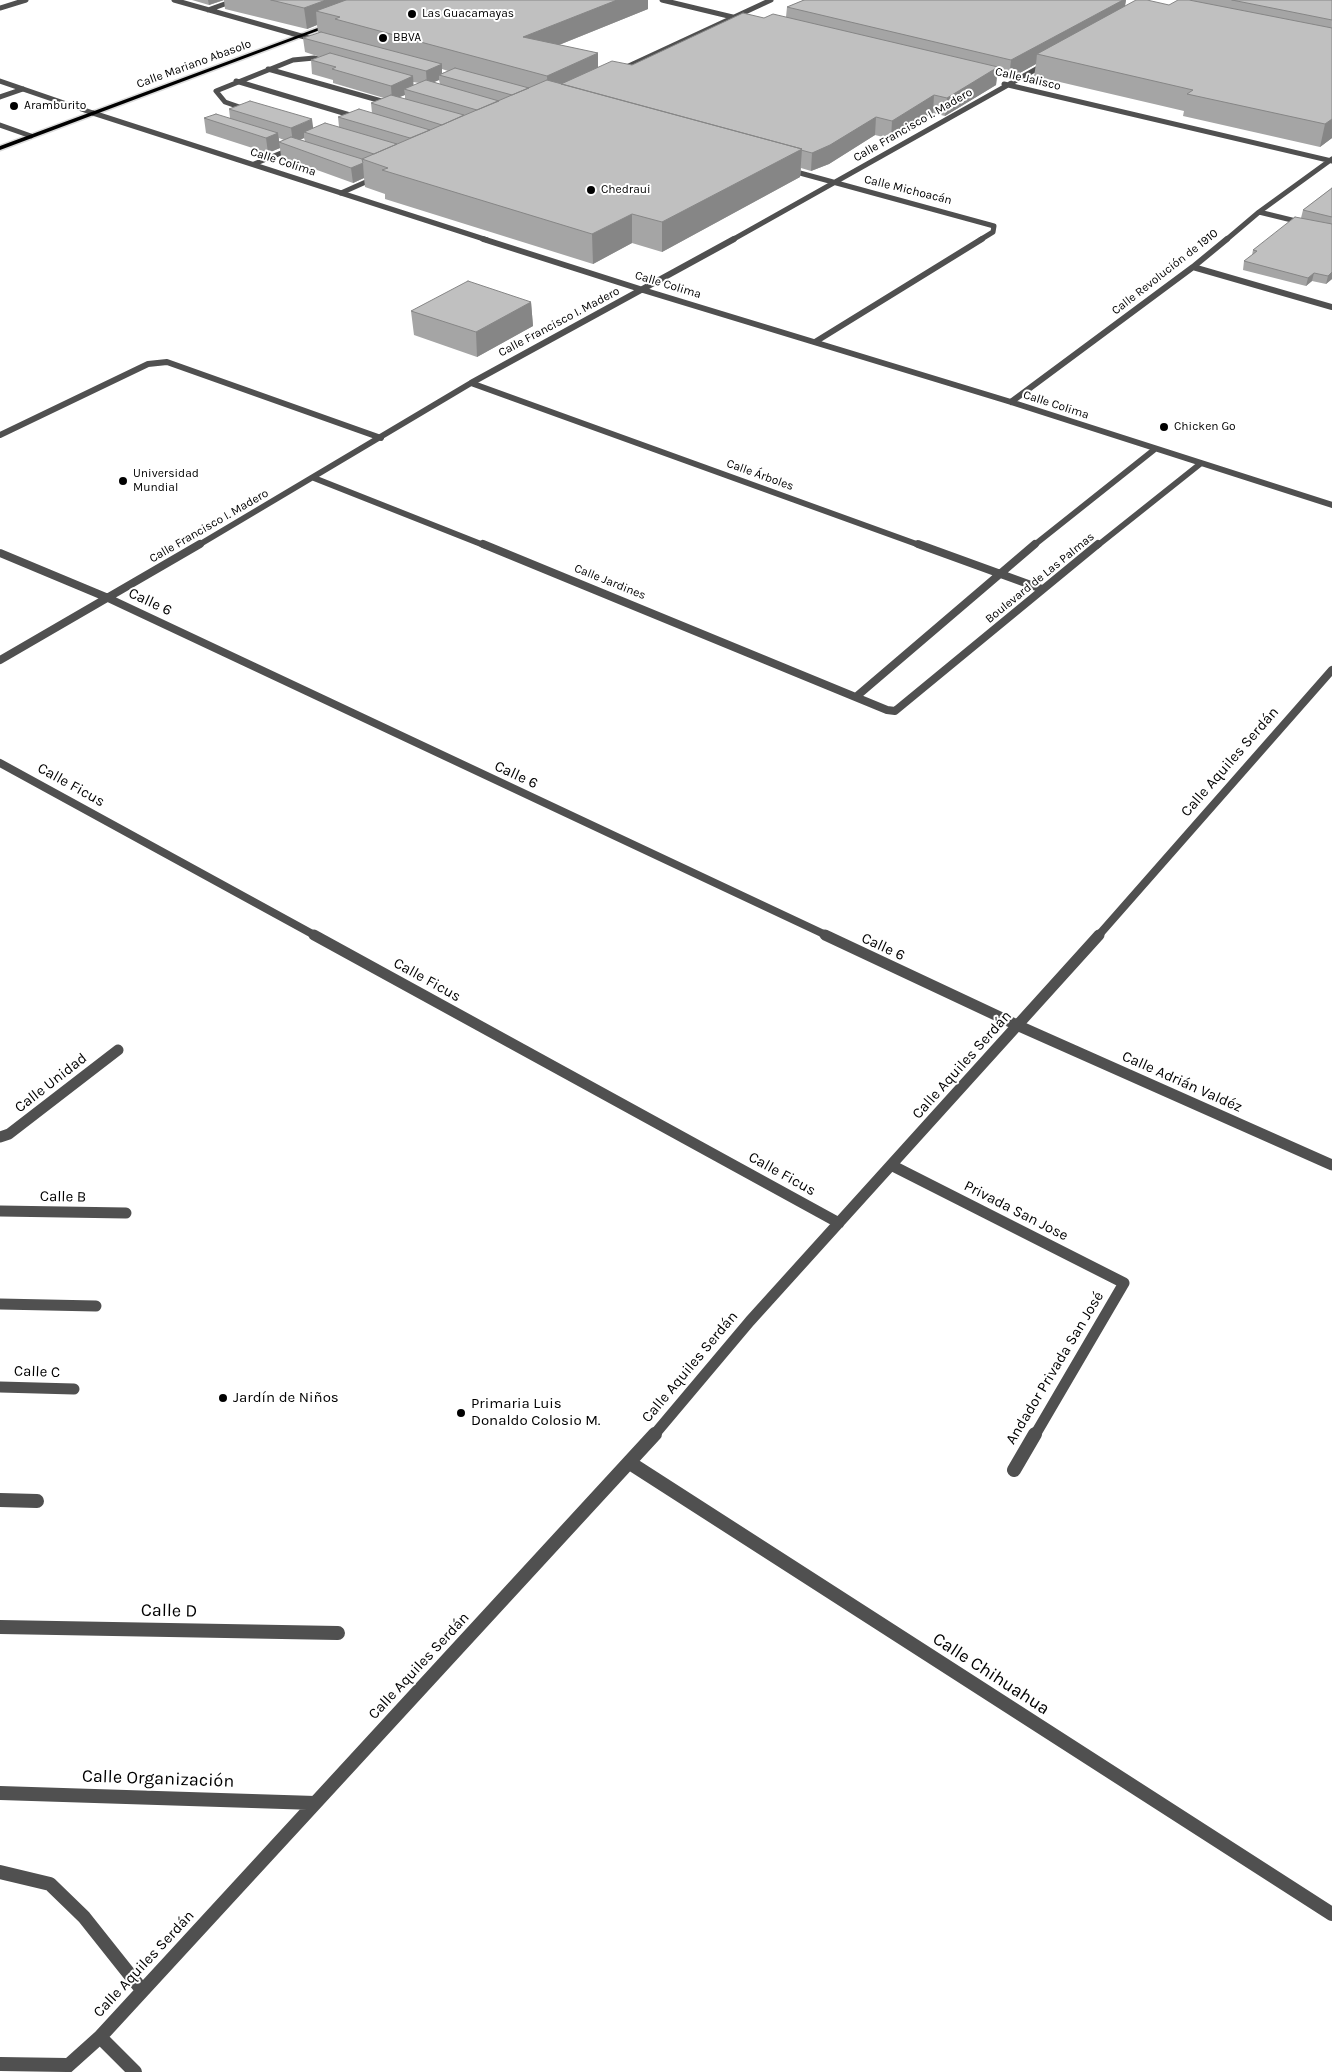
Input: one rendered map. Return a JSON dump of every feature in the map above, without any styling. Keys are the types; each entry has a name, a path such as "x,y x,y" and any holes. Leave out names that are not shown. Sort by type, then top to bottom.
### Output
{"main road":[{"name":"Calle Mariano Abasolo","path":"0,148 344,19"}],"street":[{"path":"0,8 26,0"},
{"path":"174,0 330,43"},
{"path":"208,10 236,0"},
{"path":"662,0 752,22"},
{"path":"610,74 772,0"},
{"path":"254,112 225,102 216,92 220,88 293,60 305,58 330,62"},
{"name":"Calle Francisco I. Madero","path":"0,660 314,478 471,383 644,290 1051,61"},
{"path":"268,69 394,104 403,104"},
{"name":"Calle Colima","path":"0,81 93,113 644,290 1011,402 1332,505"},
{"path":"236,82 362,118 370,118"},
{"name":"Calle Jalisco","path":"997,82 1331,160"},
{"path":"0,97 23,89"},
{"path":"386,108 394,104"},
{"path":"353,122 362,118"},
{"path":"0,125 31,136"},
{"path":"284,146 301,148"},
{"path":"254,164 292,148"},
{"name":"Calle Revolución de 1910","path":"1011,402 1193,267 1259,212 1331,160"},
{"name":"Calle Michoacán","path":"778,167 994,226 993,232 815,342"},
{"path":"341,193 381,175 372,173"},
{"path":"1259,212 1314,226"},
{"path":"1193,267 1332,307"},
{"path":"0,436 148,364 166,362 380,438"},
{"name":"Calle Árboles","path":"471,383 1042,589"},
{"name":"Boulevard de Las Palmas","path":"857,696 999,573 1155,449"},
{"name":"Boulevard de Las Palmas","path":"895,711 1042,589 1200,464"},
{"name":"Calle Jardines","path":"314,478 857,696 887,710 895,711"},
{"name":"Calle 6","path":"0,553 108,598 1019,1026"},
{"name":"Calle Aquiles Serdán","path":"64,2069 100,2036 630,1463 750,1321 1019,1026 1332,670"},
{"name":"Calle Ficus","path":"0,763 839,1222"},
{"name":"Calle Adrián Valdéz","path":"1019,1026 1332,1165"},
{"name":"Calle Unidad","path":"0,1136 9,1134 118,1050"},
{"name":"Privada San Jose","path":"893,1166 1124,1283"},
{"name":"Calle B","path":"0,1211 126,1213"},
{"name":"Andador Privada San José","path":"1014,1470 1124,1283"},
{"path":"0,1304 96,1306"},
{"name":"Calle C","path":"0,1387 74,1389"},
{"name":"Calle Chihuahua","path":"630,1463 1332,1914"},
{"path":"0,1500 37,1501"},
{"name":"Calle D","path":"0,1627 338,1633"},
{"name":"Calle Organización","path":"0,1793 315,1803"},
{"path":"0,1872 50,1884 84,1917 142,1990"},
{"path":"100,2036 135,2072"},
{"path":"0,2064 64,2069"}],"building":[{"path":"271,0 326,0 304,8"},
{"path":"346,0 617,0 523,37 598,53 547,76 335,19 340,17 316,11"},
{"path":"804,0 1123,0 1011,60 787,7"},
{"path":"1136,0 1147,0 1169,5 1178,0 1189,0 1332,28 1332,119 1325,124 1187,94 1193,90 1037,54"},
{"path":"1232,0 1332,0 1332,20"},
{"path":"743,13 764,18 773,14 998,67 947,98 934,95 892,121 876,117 830,145 812,153 561,84 612,61 632,65"},
{"path":"321,32 442,64 426,71 303,38"},
{"path":"330,53 413,76 391,86 332,69 336,67 311,60"},
{"path":"455,68 529,88 512,95 439,75"},
{"path":"426,80 499,101 477,110 404,89"},
{"path":"547,80 802,149 662,222 632,214 592,234 382,170 388,168 362,159"},
{"path":"391,95 464,115 442,125 371,103"},
{"path":"250,101 312,119 291,128 229,109"},
{"path":"359,109 430,130 410,138 338,117"},
{"path":"216,114 278,133 266,138 204,118"},
{"path":"325,123 397,144 374,154 304,132"},
{"path":"291,137 362,159 363,163 351,168 279,142"},
{"path":"1332,188 1332,217 1303,210"},
{"path":"1295,217 1332,224 1332,272 1328,276 1314,273 1308,278 1244,261 1257,251 1253,250"},
{"path":"468,281 531,302 476,332 411,311"}],"place":[{"name":"Las Guacamayas","path":"412,14"},
{"name":"BBVA","path":"383,38"},
{"name":"Aramburito","path":"14,106"},
{"name":"Chedraui","path":"591,190"},
{"name":"Chicken Go","path":"1164,427"},
{"name":"Universidad Mundial","path":"123,481"},
{"name":"Jardín de Niños","path":"223,1398"},
{"name":"Primaria Luis Donaldo Colosio M.","path":"461,1413"}]}
